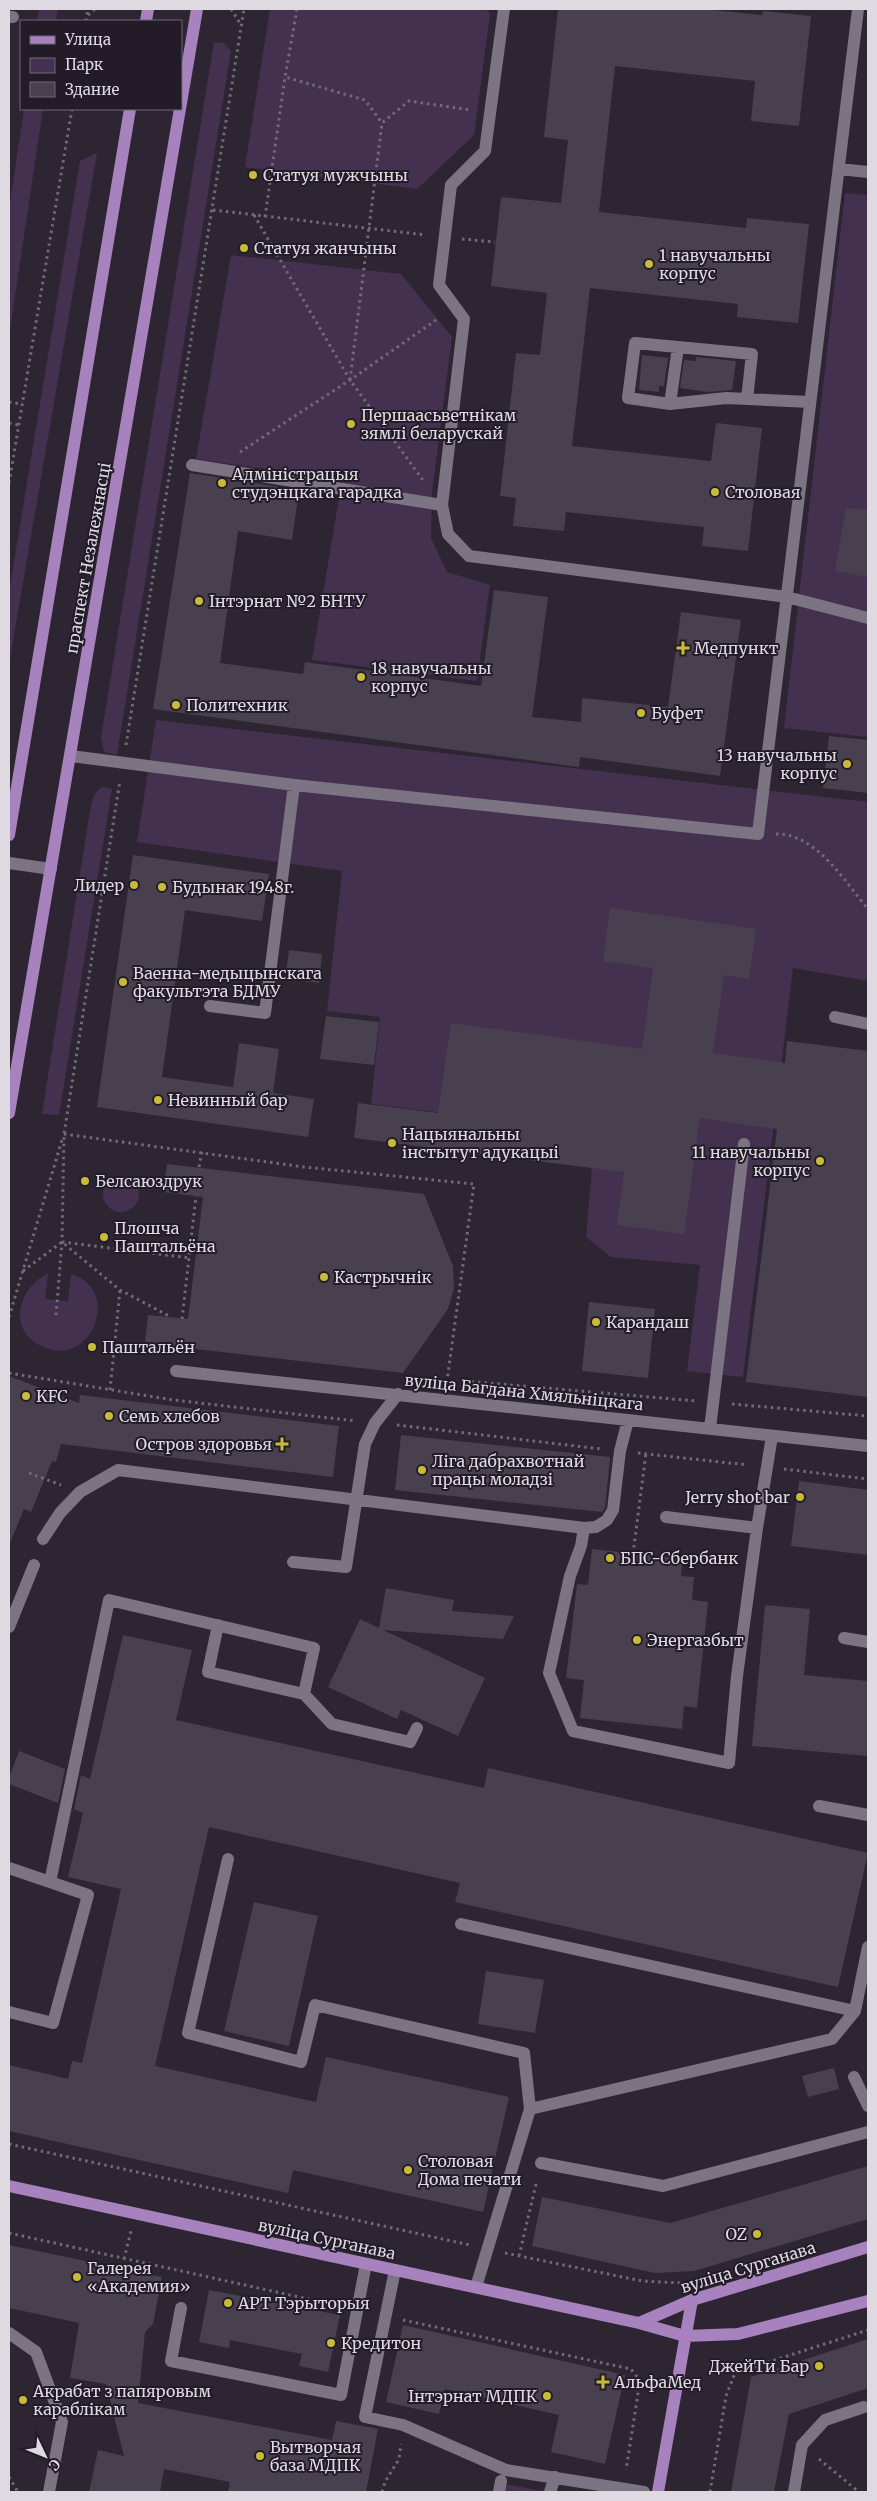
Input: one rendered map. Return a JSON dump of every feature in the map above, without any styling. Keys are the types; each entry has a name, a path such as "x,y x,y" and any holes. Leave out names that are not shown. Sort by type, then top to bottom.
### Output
{"main road":[{"name":"праспект Незалежнасці","path":"182,98 197,9"},
{"name":"праспект Незалежнасці","path":"9,835 130,110"},
{"name":"праспект Незалежнасці","path":"9,1113 180,110"},
{"name":"вуліца Сурганава","path":"9,2186 639,2323 684,2336 738,2334 868,2301"},
{"name":"вуліца Сурганава","path":"639,2323 692,2300 868,2247"},
{"path":"658,2492 684,2336 692,2300"}],"street":[{"path":"504,9 485,151 451,185 439,285 464,318 442,505 448,534 469,556 787,597 868,618"},
{"path":"71,756 294,784 758,834 858,9"},
{"path":"839,169 868,172"},
{"path":"748,399 752,354 635,343 628,398 670,404 726,398 810,402"},
{"path":"670,404 678,347"},
{"path":"192,465 442,505"},
{"path":"210,1006 265,1014 294,784"},
{"path":"9,863 51,869"},
{"path":"835,1018 868,1024"},
{"path":"710,1429 744,1144"},
{"name":"вуліца Багдана Хмяльніцкага","path":"176,1371 868,1446"},
{"path":"293,1562 346,1567 354,1500 365,1444 375,1423 398,1394"},
{"path":"43,1539 60,1513 80,1492 118,1470 584,1528 596,1527 607,1520 613,1510 620,1451 628,1420"},
{"path":"584,1528 581,1546 570,1576 549,1673 573,1731 729,1763 737,1676 757,1528 772,1436"},
{"path":"666,1517 757,1528"},
{"path":"9,1627 34,1565"},
{"path":"50,1882 109,1600 314,1648 304,1694"},
{"path":"218,1625 208,1672 304,1694 332,1724 410,1742 417,1728"},
{"path":"844,1638 868,1642"},
{"path":"819,1806 868,1815"},
{"path":"228,1858 188,2033 301,2062 315,2005 524,2054 530,2109 476,2287"},
{"path":"9,1868 88,1895 53,2023 9,2012"},
{"path":"461,1924 855,2011"},
{"path":"530,2109 832,2039 855,2011 868,1947"},
{"path":"854,2076 868,2106"},
{"path":"541,2163 664,2186 868,2132"},
{"path":"181,2308 171,2361 341,2395 366,2264"},
{"path":"395,2270 365,2417 403,2424 506,2470 644,2492"},
{"path":"9,2333 36,2352 62,2422 49,2492"},
{"path":"794,2492 802,2445 825,2420 864,2408"},
{"path":"550,2492 555,2477"}],"path":[{"path":"86,20 88,9"},
{"path":"88,15 95,9"},
{"path":"231,9 242,27"},
{"path":"9,1317 64,1134 244,9"},
{"path":"265,217 285,77 297,9"},
{"path":"285,77 365,100 382,123"},
{"path":"350,380 382,123 409,101 490,112"},
{"path":"9,483 72,110"},
{"path":"213,210 495,242"},
{"path":"254,215 350,380 442,505"},
{"path":"235,454 244,451 455,307"},
{"path":"9,402 21,404"},
{"path":"9,423 18,425"},
{"path":"758,834 789,834 818,851 868,909"},
{"path":"64,1134 304,1167 474,1184 447,1381 446,1431"},
{"path":"56,1315 62,1242 64,1134"},
{"path":"199,1167 202,1152"},
{"path":"182,1319 196,1196"},
{"path":"62,1242 120,1290 171,1317"},
{"path":"23,1272 62,1242 190,1258"},
{"path":"110,1390 120,1290"},
{"path":"9,1373 173,1400 868,1478"},
{"path":"447,1381 454,1381"},
{"path":"461,1381 868,1416"},
{"path":"634,1554 646,1453"},
{"path":"29,1473 80,1492"},
{"path":"613,1510 666,1517"},
{"path":"9,2144 519,2256 642,2281 682,2283"},
{"path":"519,2256 541,2163"},
{"path":"124,2259 135,2213"},
{"path":"710,2492 726,2396 735,2373 868,2330"},
{"path":"382,2492 385,2482 399,2459 403,2424"},
{"path":"802,2445 859,2492"},
{"path":"9,2477 18,2492"}],"green space":[{"path":"39,9 58,9 56,20 37,20"},
{"path":"270,9 486,9 490,14 474,135 417,189 245,167"},
{"path":"214,42 224,43 231,51 117,755 104,752 101,737"},
{"path":"24,110 43,110 9,336 9,209"},
{"path":"97,153 9,664 9,592 80,161"},
{"path":"845,193 868,195 868,737 784,728"},
{"path":"231,255 401,274 452,337 432,493 431,538 447,572 490,585 477,681 312,660 342,480 196,459"},
{"path":"156,720 868,802 868,981 793,968 743,1377 687,1371 700,1265 611,1257 586,1237 595,1132 371,1104 380,1017 327,1011 342,871 137,842"},
{"path":"103,787 112,789 59,1115 42,1114 89,817 94,796"},
{"path":"121,1176 128,1177 134,1181 138,1187 138,1201 134,1207 128,1211 121,1212 114,1211 108,1207 104,1201 103,1194 104,1187 108,1181 114,1177"},
{"path":"48,1273 45,1299 68,1301 71,1274 86,1282 95,1294 98,1309 95,1324 87,1337 76,1347 61,1351 43,1347 31,1340 24,1331 20,1320 23,1299 29,1289"},
{"path":"505,2484 542,2491 542,2492 503,2492"}],"building":[{"name":"1 навучальны корпус","path":"558,9 702,9 762,15 763,11 811,16 799,126 751,121 755,81 615,66 599,212 746,228 747,218 809,224 798,323 737,317 738,304 590,288 572,446 711,461 716,423 762,428 748,551 702,546 704,527 566,512 564,531 513,526 516,498 500,496 516,353 540,355 547,293 491,286 501,197 561,203 568,140 544,137"},
{"path":"642,355 668,358 664,386 659,386 659,392 639,390"},
{"path":"696,357 736,361 732,390 708,392 680,388 684,360 696,361"},
{"path":"190,473 299,490 292,540 238,531 220,663 303,674 305,662 481,686 494,590 548,597 532,717 581,722 582,698 668,707 681,612 741,620 720,776 580,757 579,767 153,709"},
{"path":"846,508 868,510 868,577 835,571"},
{"name":"13 навучальны корпус","path":"829,736 868,740 868,793 823,788"},
{"path":"133,855 269,874 262,921 185,910 162,1077 233,1087 239,1043 279,1049 273,1093 314,1099 308,1137 97,1107"},
{"path":"610,908 756,929 749,979 724,975 713,1053 785,1063 787,1041 868,1051 868,1397 746,1382 777,1129 700,1118 684,1234 617,1225 624,1172 354,1138 358,1103 438,1113 451,1023 642,1049 653,968 603,961"},
{"path":"289,950 322,954 319,983 285,979"},
{"path":"326,1016 379,1022 374,1065 320,1059"},
{"name":"Кастрычнік","path":"167,1164 424,1194 453,1266 454,1288 448,1309 403,1373 145,1343 148,1315 188,1319 203,1197 163,1192"},
{"path":"589,1302 655,1309 648,1378 582,1371"},
{"path":"9,1376 79,1403 80,1395 339,1426 333,1477 61,1444 56,1462 52,1461 31,1512 24,1509 9,1545"},
{"path":"401,1435 610,1457 605,1508 602,1512 395,1490"},
{"path":"799,1481 868,1490 868,1555 791,1546"},
{"name":"Энергазбыт","path":"592,1549 683,1559 681,1576 694,1577 692,1600 708,1602 697,1708 684,1706 682,1729 580,1718 584,1680 566,1678 577,1584 588,1585"},
{"path":"386,1588 454,1600 452,1611 514,1616 503,1639 383,1630 485,1678 458,1736 401,1710 397,1719 328,1687 360,1619 379,1628"},
{"path":"765,1605 810,1609 804,1675 868,1681 868,1756 752,1746"},
{"path":"123,1635 192,1650 176,1720 484,1788 488,1768 868,1853 838,1987 455,1902 460,1883 209,1827 155,2066 316,2102 326,2057 509,2097 483,2212 293,2170 288,2193 9,2131 9,2065 68,2079 72,2061 82,2063 121,1889 68,1877 83,1813 74,1809 81,1775 90,1779"},
{"path":"19,1751 65,1769 58,1803 9,1784 9,1778"},
{"path":"254,1902 318,1916 289,2046 224,2031"},
{"path":"486,1971 544,1980 535,2033 478,2024"},
{"path":"834,2068 839,2089 808,2097 802,2076"},
{"path":"868,2166 868,2219 694,2271 655,2273 532,2246 542,2197 670,2223"},
{"path":"9,2245 162,2277 153,2324 145,2332 138,2403 332,2440 336,2421 378,2429 366,2492 228,2492 230,2482 164,2469 160,2492 89,2492 98,2450 124,2456 106,2384 70,2378 79,2323 9,2308"},
{"path":"209,2290 340,2315 328,2372 299,2366 302,2354 230,2340 229,2348 199,2342"},
{"name":"Інтэрнат МДПК","path":"403,2325 625,2375 605,2464 551,2452 559,2415 445,2389 439,2414 386,2402"},
{"path":"868,2339 868,2388 789,2414 774,2492 731,2492 751,2377"}],"place":[{"name":"Статуя мужчыны","path":"253,175"},
{"name":"Статуя жанчыны","path":"244,248"},
{"name":"1 навучальны корпус","path":"649,264"},
{"name":"Першаасьветнікам зямлі беларускай","path":"351,424"},
{"name":"Адміністрацыя студэнцкага гарадка","path":"222,483"},
{"name":"Столовая","path":"715,492"},
{"name":"Інтэрнат №2 БНТУ","path":"199,601"},
{"name":"Медпункт","path":"683,648"},
{"name":"18 навучальны корпус","path":"361,677"},
{"name":"Политехник","path":"176,705"},
{"name":"Буфет","path":"641,713"},
{"name":"13 навучальны корпус","path":"847,764"},
{"name":"Лидер","path":"134,885"},
{"name":"Будынак 1948г.","path":"162,887"},
{"name":"Ваенна-медыцынскага факультэта БДМУ","path":"123,982"},
{"name":"Невинный бар","path":"158,1100"},
{"name":"Нацыянальны інстытут адукацыі","path":"392,1143"},
{"name":"11 навучальны корпус","path":"820,1161"},
{"name":"Белсаюздрук","path":"85,1181"},
{"name":"Плошча Паштальёна","path":"104,1237"},
{"name":"Кастрычнік","path":"324,1277"},
{"name":"Карандаш","path":"596,1322"},
{"name":"Паштальён","path":"92,1347"},
{"name":"KFC","path":"26,1396"},
{"name":"Семь хлебов","path":"109,1416"},
{"name":"Остров здоровья","path":"282,1444"},
{"name":"Ліга дабрахвотнай працы моладзі","path":"422,1470"},
{"name":"Jerry shot bar","path":"800,1497"},
{"name":"БПС-Сбербанк","path":"610,1558"},
{"name":"Энергазбыт","path":"637,1640"},
{"name":"Столовая Дома печати","path":"408,2170"},
{"name":"OZ","path":"757,2234"},
{"name":"Галерея «Академия»","path":"77,2277"},
{"name":"АРТ Тэрыторыя","path":"228,2303"},
{"name":"Кредитон","path":"331,2343"},
{"name":"ДжейТи Бар","path":"819,2366"},
{"name":"АльфаМед","path":"603,2382"},
{"name":"Інтэрнат МДПК","path":"547,2396"},
{"name":"Акрабат з папяровым караблікам","path":"23,2400"},
{"name":"Вытворчая база МДПК","path":"260,2456"}]}
